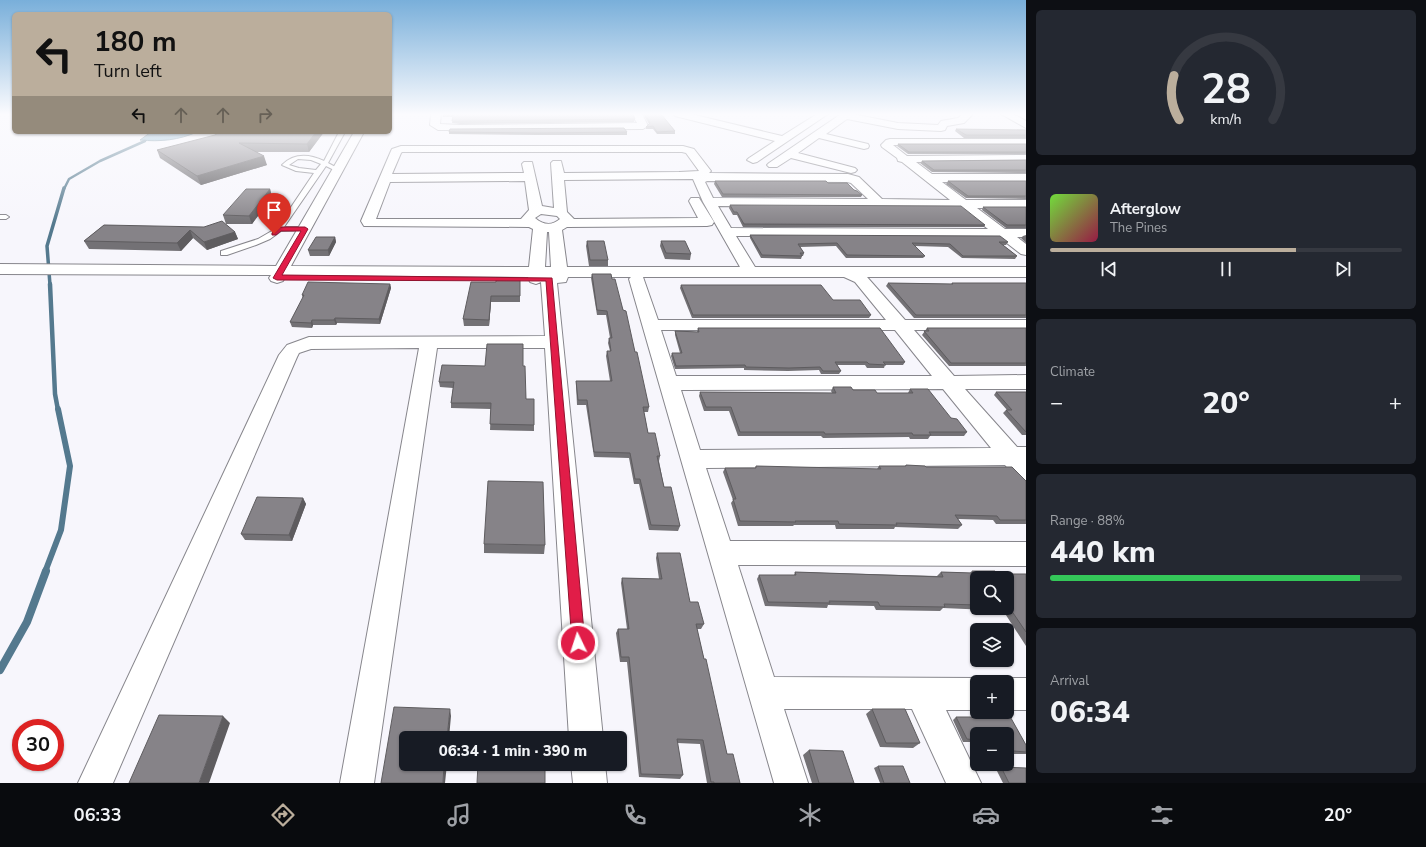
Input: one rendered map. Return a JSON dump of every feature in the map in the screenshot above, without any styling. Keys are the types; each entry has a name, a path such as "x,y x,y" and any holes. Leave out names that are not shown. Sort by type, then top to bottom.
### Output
{"street":[{"path":"279,274 349,151"},
{"path":"397,151 370,215 368,221 369,223 534,219 550,210 562,220 707,222 706,209 698,182 701,178 843,177 855,180 880,204"},
{"path":"527,151 534,219 548,276 585,731"},
{"path":"548,276 562,220 556,151"},
{"path":"559,177 701,175 705,172 688,151"},
{"path":"768,151 753,160 804,173"},
{"path":"773,165 794,151"},
{"path":"892,151 1026,251"},
{"path":"789,154 866,174"},
{"path":"902,159 1026,158"},
{"path":"679,176 726,232 750,272"},
{"path":"386,178 530,177"},
{"path":"929,178 1026,178"},
{"path":"706,209 880,204 1026,204"},
{"path":"726,232 1026,233"},
{"path":"0,269 23,273 548,276 637,279 1026,272"},
{"path":"548,276 750,272 1026,279"},
{"path":"0,278 23,273"},
{"path":"854,275 900,325 948,382 1018,456 1026,474"},
{"path":"637,279 791,783"},
{"path":"651,325 1026,325"},
{"path":"95,783 288,355 293,349 309,343 554,342"},
{"path":"357,783 429,343"},
{"path":"669,383 1026,382"},
{"path":"692,459 1018,456"},
{"path":"721,553 1026,554"},
{"path":"763,692 970,694"},
{"path":"921,694 964,783"},
{"path":"1014,694 1026,694"},
{"path":"589,771 590,783"}],"lane":[{"path":"224,253 274,234 326,163 331,151"},
{"path":"318,172 298,170 285,165 292,159 300,157 315,158 338,170"},
{"path":"279,229 305,229"}],"building":[{"path":"158,151 253,151 264,156 197,176"},
{"path":"907,151 1026,151 1026,152 909,152"},
{"path":"1026,160 1026,170 934,170 922,161"},
{"path":"715,181 826,181 828,183 847,183 862,195 723,194"},
{"path":"948,181 1026,181 1026,196 968,196"},
{"path":"246,189 270,189 249,216 223,215"},
{"path":"730,205 961,206 985,225 744,224 737,212 734,212"},
{"path":"983,207 1026,207 1026,225 1007,225"},
{"path":"222,221 235,232 204,242 190,230 177,243 84,241 104,225 204,227"},
{"path":"750,235 1000,236 1008,242 999,242 1017,256 963,256 950,244 912,243 925,256 847,255 837,243 798,244 804,253 800,253 802,256 762,255"},
{"path":"316,237 335,237 328,250 308,250"},
{"path":"587,241 604,241 608,260 590,260"},
{"path":"661,241 685,241 691,254 666,253"},
{"path":"592,274 611,274 612,279 615,279 623,310 626,311 635,352 637,352 649,407 643,407 648,433 655,433 660,456 657,456 664,487 671,487 680,526 651,525 640,479 635,479 630,453 594,452 587,400 578,400 576,381 612,381 607,351 611,351 609,338 612,338 607,311 597,310"},
{"path":"496,278 520,279 520,296 491,296 489,320 463,319 471,282 496,282"},
{"path":"308,282 390,284 379,319 335,318 334,320 312,320 311,323 290,322 304,295 302,295"},
{"path":"888,283 1026,283 1026,315 916,315"},
{"path":"681,285 821,285 833,300 860,300 871,315 693,315"},
{"path":"698,328 880,328 905,362 883,362 886,365 869,364 867,362 835,362 841,371 823,371 820,367 746,367 745,365 676,366 672,353 682,353 675,331 699,332"},
{"path":"927,328 1026,328 1026,363 951,363 924,331 929,331"},
{"path":"487,344 523,344 526,399 534,399 534,425 490,424 491,403 451,403 454,382 439,382 442,365 485,366"},
{"path":"833,387 851,387 853,390 875,390 877,393 913,393 910,389 928,389 951,418 957,419 967,432 929,432 931,435 913,435 912,433 825,434 824,432 740,432 731,407 706,407 700,392 836,393"},
{"path":"996,392 1026,392 1026,432 1006,410 1012,410"},
{"path":"906,465 926,467 1012,467 1026,481 1026,520 1000,520 997,516 955,515 962,525 896,523 897,525 839,524 838,521 740,521 733,499 736,499 725,468 756,468 756,466 881,469 879,466"},
{"path":"488,481 543,482 545,545 484,544"},
{"path":"257,497 303,498 289,535 241,534"},
{"path":"657,553 680,553 690,602 698,602 704,624 696,624 704,659 706,659 727,754 733,754 740,783 711,782 703,740 677,739 683,775 641,774 629,657 621,657 618,629 629,629 622,578 662,579"},
{"path":"795,572 943,577 941,572 970,573 970,605 944,604 945,607 880,606 878,602 768,602 759,575 796,575"},
{"path":"1014,574 1026,574 1026,632 1014,614"},
{"path":"394,707 450,709 448,731 399,731 399,771 444,771 443,783 381,783"},
{"path":"872,709 905,709 920,743 886,743"},
{"path":"159,715 223,716 199,783 129,783"},
{"path":"956,717 970,717 970,719 1011,719 1026,745 1026,752 1014,751 1014,727 970,727 970,739 967,739"},
{"path":"809,750 843,751 854,783 819,783"},
{"path":"878,766 903,766 910,783 884,783"},
{"path":"1014,768 1026,768 1026,783 1009,783 1003,771 1014,771"},
{"path":"478,771 545,771 545,783 477,783"}],"waterway":[{"path":"64,189 69,179 100,161 124,151"},
{"path":"50,285 47,246 64,188"},
{"path":"50,284 55,394 58,410"},
{"path":"45,572 61,530 70,466 58,409"},
{"path":"0,670 27,622 46,571"}],"route":[{"path":"274,234 279,229 305,229 277,278 549,279 578,643"}]}
